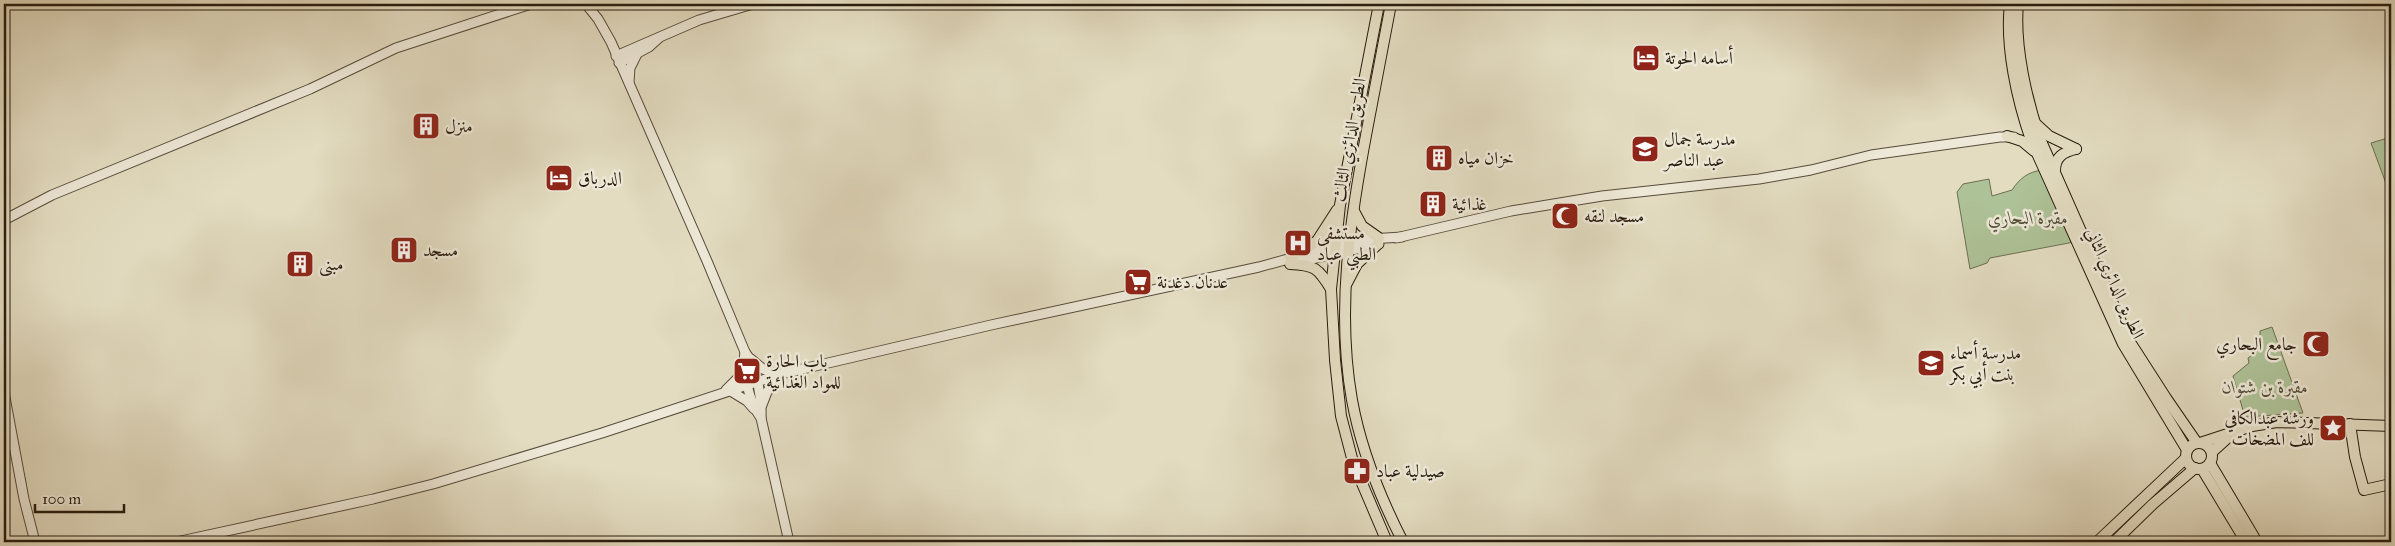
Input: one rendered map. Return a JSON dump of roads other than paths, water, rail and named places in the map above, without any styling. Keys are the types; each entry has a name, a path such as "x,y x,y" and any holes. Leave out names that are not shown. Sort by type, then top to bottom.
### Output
{"main road":[{"name":"الطريق الدائري الثالث","path":"1379,4 1340,205 1331,289 1335,360 1341,416 1353,462 1386,542"},
{"name":"الطريق الدائري الثالث","path":"1391,4 1353,209 1344,288 1344,324 1352,401 1372,473 1403,542"},
{"name":"الطريق الدائري الثاني","path":"2010,4 2010,35 2030,122 2041,159 2123,344 2187,454"},
{"name":"الطريق الدائري الثاني","path":"2018,4 2018,35 2030,122"},
{"path":"2007,136 2021,133 2030,122 2049,136 2076,149 2060,156 2056,161 2055,172"},
{"path":"2007,136 2028,144 2041,159"},
{"name":"الطريق الدائري الثاني","path":"2036,140 2055,172 2130,342 2166,398 2199,443"},
{"path":"1290,260 1317,240 1340,205"},
{"path":"1344,288 1357,264 1379,241 1362,226 1353,209"},
{"path":"1290,260 1316,268 1331,289"},
{"path":"2097,542 2199,443 2261,424 2278,422 2391,426"},
{"path":"2350,424 2355,457 2364,490 2391,484"},
{"path":"2114,542 2153,504 2202,467 2212,452 2235,432"},
{"path":"2199,443 2208,446 2212,452"},
{"path":"2187,454 2189,464 2202,467 2257,542"},
{"path":"2202,467 2246,542"}],"street":[{"path":"4,220 52,195 310,89 396,48 531,4"},
{"path":"586,4 598,19 611,42 628,85 707,261 746,356 788,542"},
{"path":"617,59 712,15 753,4"},
{"path":"611,42 634,51"},
{"path":"628,85 634,51"},
{"path":"176,542 433,484 602,434 726,391 780,375 991,325 1402,237 1511,211 1602,196 1742,181 1811,170 1871,155 2007,136 2036,140"},
{"path":"746,356 760,368 780,375"},
{"path":"726,391 738,378 746,356"},
{"path":"758,408 780,375"},
{"path":"726,391 758,408"},
{"path":"4,392 24,499 35,542"}],"place":[{"name":"أسامه الحوتة","path":"1646,58"},
{"name":"منزل","path":"426,126"},
{"name":"مدرسة جمال عبد الناصر","path":"1645,149"},
{"name":"خزان مياه","path":"1439,158"},
{"name":"الدرباق","path":"559,178"},
{"name":"غذائية","path":"1433,204"},
{"name":"مسجد لنقه","path":"1565,216"},
{"name":"مستشفى الطبي عباد","path":"1298,243"},
{"name":"مسجد","path":"404,250"},
{"name":"مبنى","path":"300,264"},
{"name":"عدنان دغدنة","path":"1138,282"},
{"name":"جامع البحاري","path":"2316,344"},
{"name":"مدرسة أسماء بنت أبي بكر","path":"1931,363"},
{"name":"باب الحارة للمواد الغذائية","path":"747,371"},
{"name":"ورشة عبدالكافي للف المضخات","path":"2333,428"},
{"name":"صيدلية عباد","path":"1357,471"}],"park label":[{"name":"مقبرة البحاري","path":"2028,218"},
{"name":"مقبرة بن شتوان","path":"2265,387"}]}
